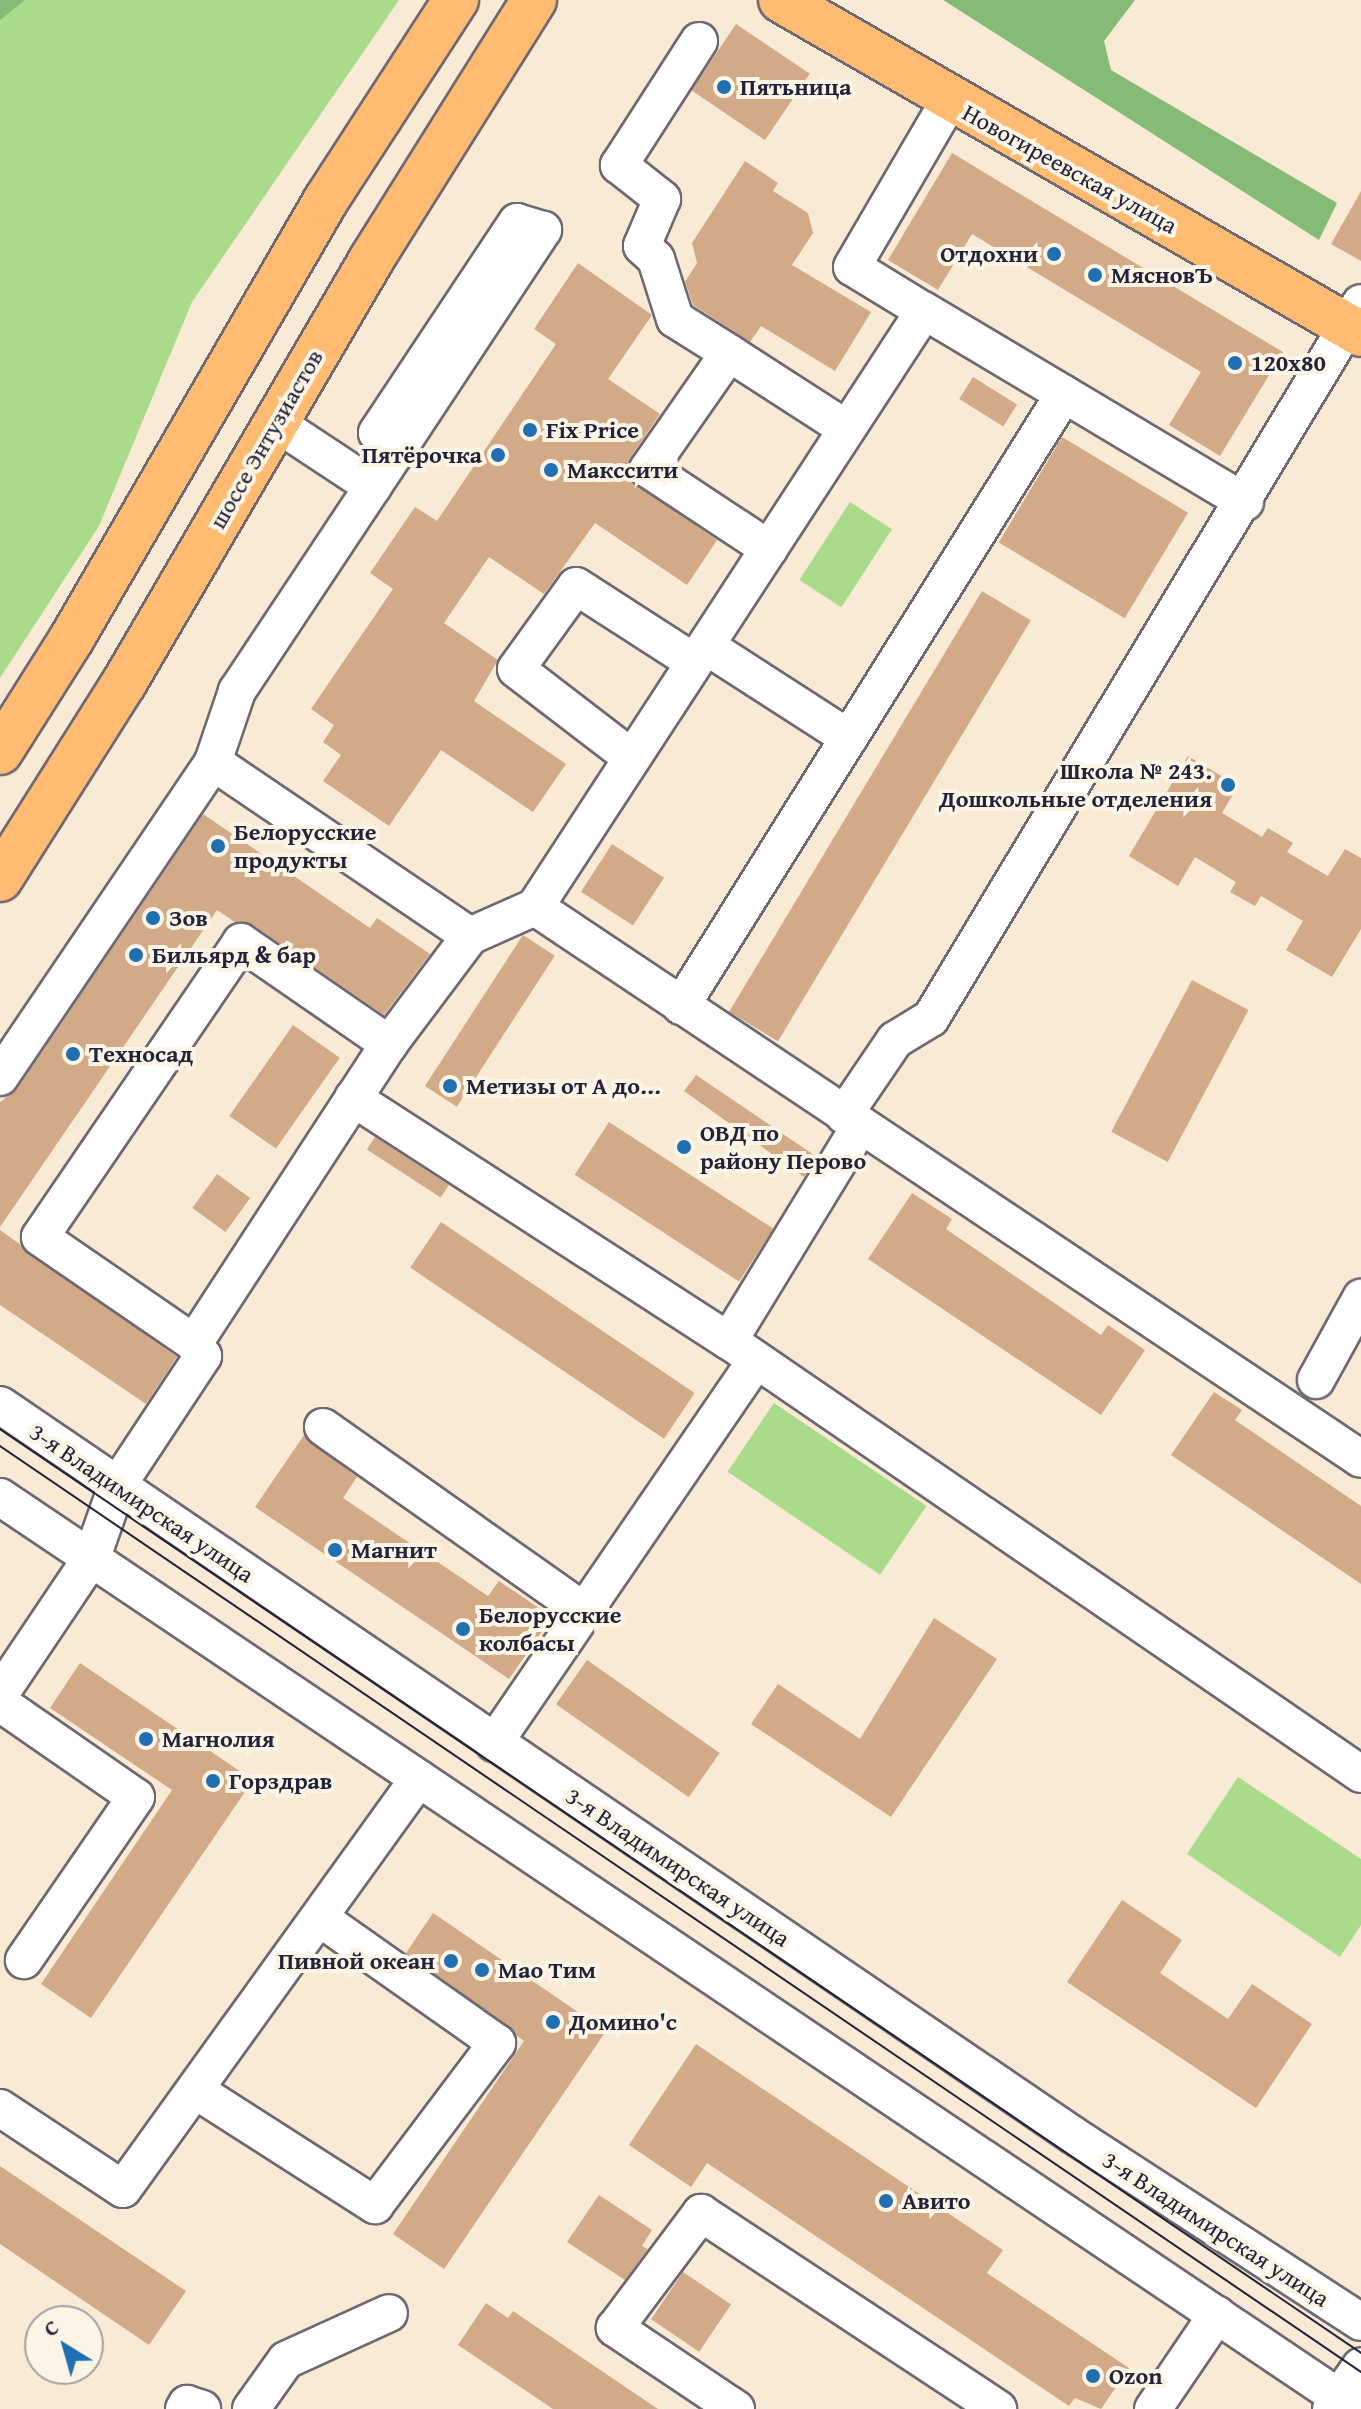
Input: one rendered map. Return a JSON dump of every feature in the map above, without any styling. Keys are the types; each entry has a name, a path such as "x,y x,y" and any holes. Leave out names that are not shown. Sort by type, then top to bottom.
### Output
{"main road":[{"path":"0,752 72,638 326,200 456,0"},
{"name":"шоссе Энтузиастов","path":"0,879 108,710 276,423 534,0"},
{"name":"Новогиреевская улица","path":"781,0 949,101 1356,321"}],"street":[{"path":"699,41 619,165 662,199 642,246 656,259 675,319 847,429"},
{"path":"949,101 852,267 1245,502"},
{"path":"0,1077 213,762 237,691 416,423 543,230 517,222 412,380 377,433 398,449"},
{"path":"194,1343 389,1044 470,936 535,907 924,311"},
{"path":"494,1743 584,1611 671,1499 852,1121 895,1040 931,1018 1356,321"},
{"path":"729,353 648,469 769,549"},
{"path":"681,1006 1064,394"},
{"path":"276,423 373,487"},
{"path":"632,758 516,669 576,586 849,738"},
{"path":"213,762 470,936"},
{"path":"535,907 1361,1459"},
{"path":"0,1694 92,1557 117,1486 203,1356 194,1343 40,1237 241,942 389,1044"},
{"path":"353,1098 742,1350 1356,1759"},
{"path":"1316,1380 1361,1298"},
{"name":"3-я Владимирская улица","path":"0,1405 1118,2166 1361,2322"},
{"path":"323,1427 584,1611"},
{"path":"0,1497 1217,2315 1342,2405 1361,2366"},
{"path":"0,1703 136,1797 24,1960"},
{"path":"0,2108 123,2189 321,1919 419,1778"},
{"path":"195,2090 375,2205 497,2043 321,1919"},
{"path":"736,2409 615,2328 679,2236 701,2213 998,2409"},
{"path":"251,2409 286,2360 389,2313"},
{"path":"1153,2409 1217,2315"},
{"path":"184,2409 187,2404 202,2409"}],"green space":[{"path":"0,0 399,0 192,302 99,526 0,678"},
{"path":"0,0 25,0 0,20"},
{"path":"943,0 1135,0 1104,41 1111,70 1337,203 1319,240"},
{"path":"850,502 892,529 841,607 799,580"},
{"path":"774,1403 927,1506 880,1575 728,1472"},
{"path":"1238,1777 1361,1859 1361,1925 1340,1957 1187,1854"}],"building":[{"path":"736,24 810,74 765,140 691,90"},
{"path":"952,153 1283,352 1220,456 1169,425 1201,372 972,234 938,290 888,260"},
{"path":"745,161 778,183 773,191 808,213 813,233 792,265 871,312 835,371 761,326 750,342 693,305 685,282 697,263 692,243"},
{"path":"1361,191 1361,261 1331,244"},
{"path":"578,263 652,315 608,379 660,414 630,458 630,479 717,540 687,585 595,523 544,594 489,557 444,623 498,660 474,701 566,764 533,812 441,750 389,826 323,781 341,755 323,742 334,725 311,709 393,589 370,573 415,507 437,521 556,344 534,329"},
{"path":"973,377 1017,405 1003,427 959,399"},
{"path":"1062,437 1188,513 1125,618 999,542"},
{"path":"982,591 1031,620 778,1041 729,1012"},
{"path":"1188,756 1238,786 1222,813 1262,837 1268,828 1293,843 1287,852 1328,876 1345,849 1361,858 1361,929 1332,977 1286,950 1303,921 1261,896 1255,906 1230,892 1236,882 1195,857 1178,886 1129,856"},
{"path":"203,814 370,928 377,918 430,954 384,1015 253,925 235,922 217,910 0,1227 0,1102 17,1089"},
{"path":"612,844 664,878 633,926 581,892"},
{"path":"523,935 555,956 457,1107 425,1086"},
{"path":"1192,980 1249,1010 1168,1162 1111,1132"},
{"path":"293,1025 340,1058 276,1149 229,1116"},
{"path":"696,1075 817,1157 804,1177 684,1091"},
{"path":"609,1122 773,1229 739,1282 575,1175"},
{"path":"375,1137 449,1185 441,1198 367,1150"},
{"path":"217,1174 250,1198 225,1232 192,1208"},
{"path":"912,1193 952,1219 946,1229 1101,1335 1108,1325 1145,1350 1101,1415 868,1259"},
{"path":"441,1222 695,1393 664,1439 410,1268"},
{"path":"0,1230 177,1357 146,1404 0,1305"},
{"path":"1214,1392 1242,1410 1235,1420 1361,1506 1361,1584 1171,1455"},
{"path":"304,1435 357,1477 343,1498 488,1596 499,1581 552,1617 509,1679 255,1507"},
{"path":"934,1618 997,1659 891,1817 751,1724 778,1684 860,1739"},
{"path":"587,1660 720,1753 689,1797 556,1704"},
{"path":"80,1663 253,1780 91,2018 41,1984 172,1790 50,1708"},
{"path":"1122,1900 1182,1940 1160,1973 1228,2019 1252,1984 1312,2024 1256,2108 1067,1982"},
{"path":"433,1913 606,2031 444,2269 393,2234 524,2041 406,1953"},
{"path":"696,2044 1003,2250 987,2273 1129,2368 1101,2409 1075,2398 1069,2406 707,2163 691,2187 629,2145"},
{"path":"0,2166 186,2291 149,2345 104,2314 104,2305 90,2305 0,2244"},
{"path":"599,2195 652,2230 642,2246 648,2249 625,2280 567,2242"},
{"path":"683,2272 731,2304 699,2352 651,2319"},
{"path":"486,2303 508,2318 513,2311 658,2409 553,2409 458,2345"}],"tram line":[{"path":"0,1429 1361,2353"},
{"path":"0,1446 1361,2372"}],"place":[{"name":"Пятьница","path":"724,87"},
{"name":"Отдохни","path":"1054,254"},
{"name":"МясновЪ","path":"1095,275"},
{"name":"120x80","path":"1235,363"},
{"name":"Fix Price","path":"530,430"},
{"name":"Пятёрочка","path":"498,455"},
{"name":"Макссити","path":"551,470"},
{"name":"Школа № 243. Дошкольные отделения","path":"1228,785"},
{"name":"Белорусские продукты","path":"218,846"},
{"name":"Зов","path":"153,918"},
{"name":"Бильярд & бар","path":"136,955"},
{"name":"Техносад","path":"73,1054"},
{"name":"Метизы от А до…","path":"450,1086"},
{"name":"ОВД по району Перово","path":"684,1147"},
{"name":"Магнит","path":"335,1550"},
{"name":"Белорусские колбасы","path":"463,1629"},
{"name":"Магнолия","path":"146,1739"},
{"name":"Горздрав","path":"213,1781"},
{"name":"Пивной океан","path":"451,1961"},
{"name":"Мао Тим","path":"482,1970"},
{"name":"Домино'c","path":"553,2022"},
{"name":"Авито","path":"886,2201"},
{"name":"Ozon","path":"1093,2376"}]}
